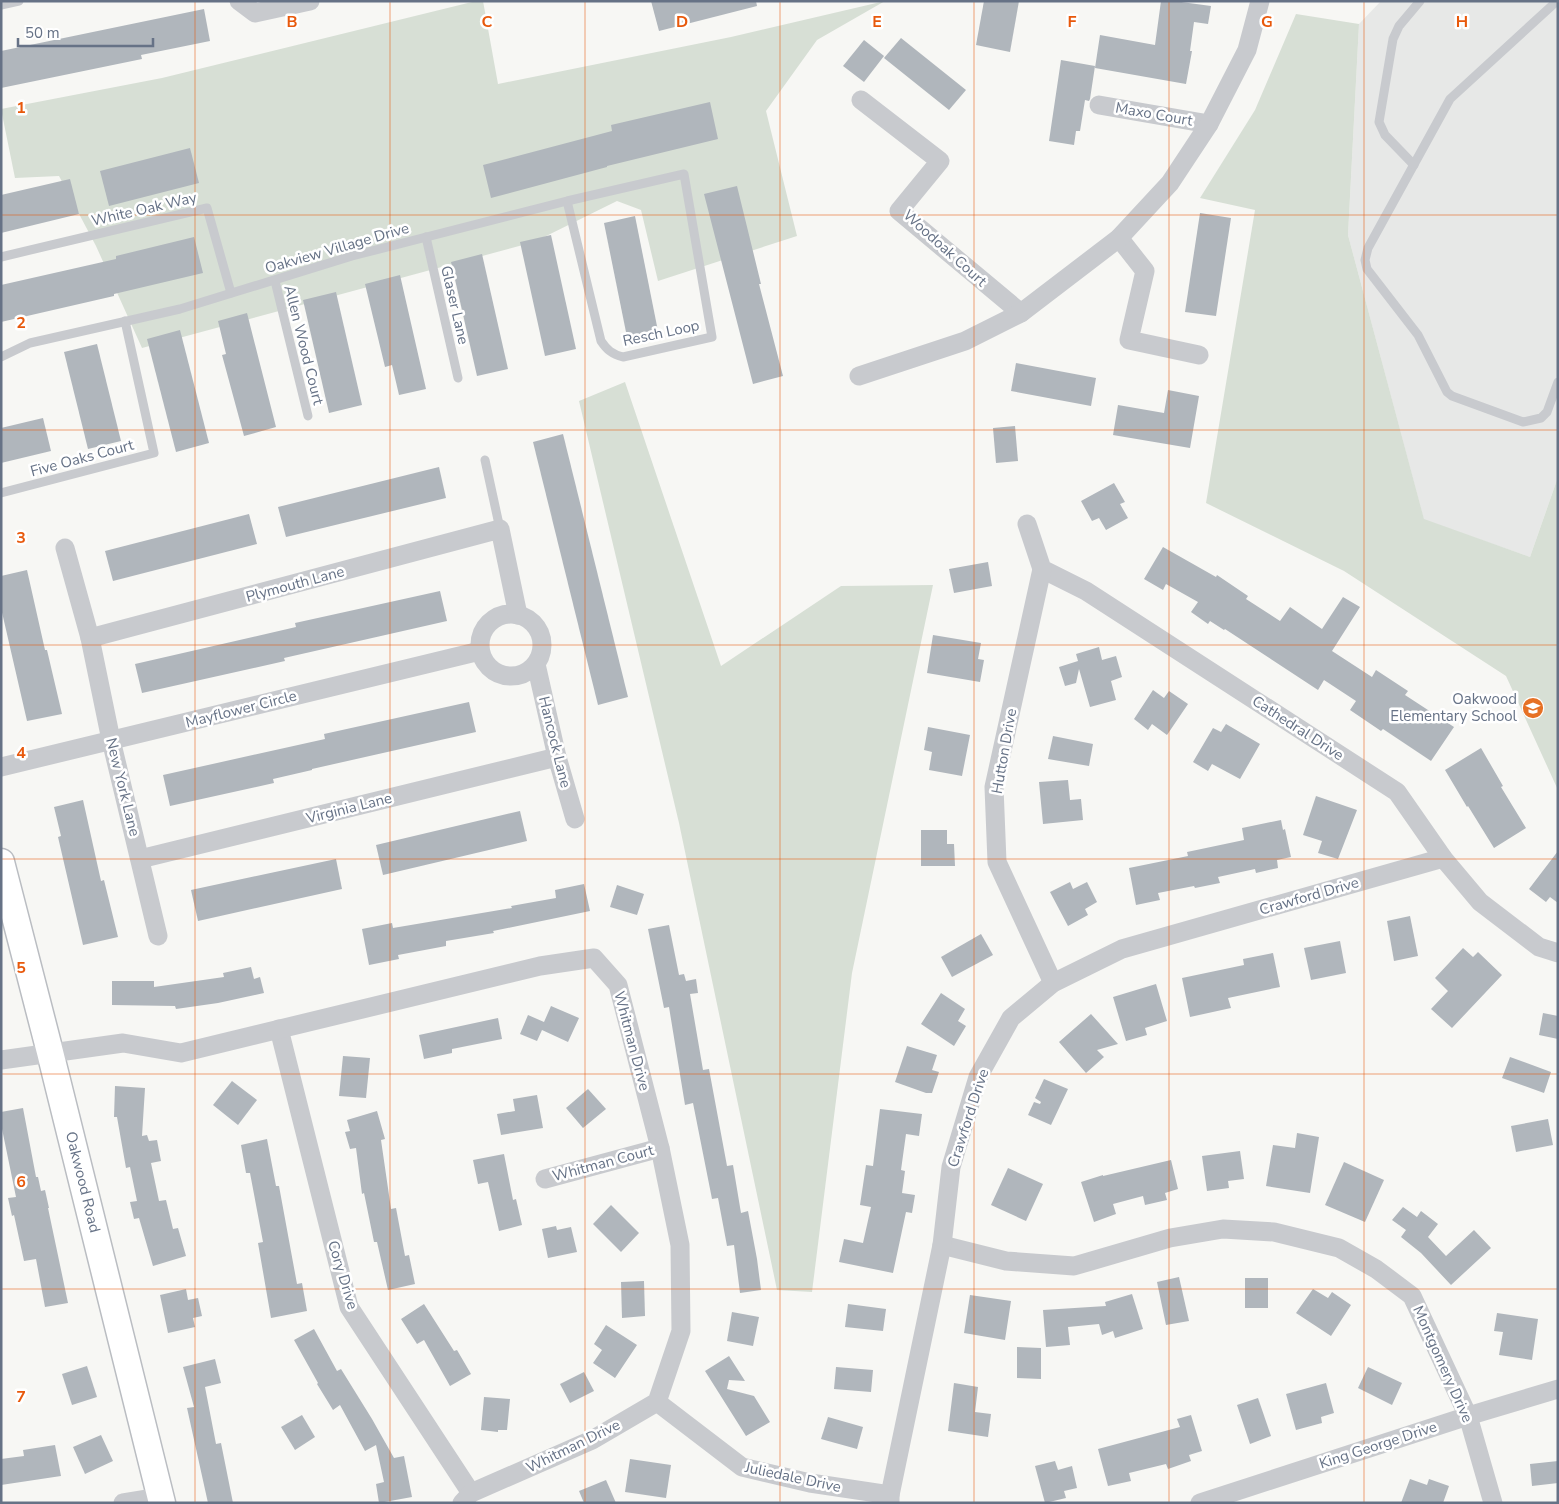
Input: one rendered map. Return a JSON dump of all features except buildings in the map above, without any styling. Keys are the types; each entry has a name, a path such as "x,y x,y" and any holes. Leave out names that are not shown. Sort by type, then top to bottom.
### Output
{"street":[{"path":"239,1 255,13 310,1"},
{"path":"859,376 965,341 1021,313 1119,238 1170,183 1209,124 1247,50 1260,1"},
{"name":"Woodoak Court","path":"861,100 940,161 899,211 1021,313"},
{"name":"Maxo Court","path":"1099,104 1209,124"},
{"path":"1119,238 1145,271 1129,340 1199,355"},
{"path":"1027,524 1042,569"},
{"path":"500,529 518,615 506,615 494,619 486,627 481,638 480,651 485,662 493,671 504,676 516,676 528,672 536,664"},
{"name":"Plymouth Lane","path":"90,638 500,529"},
{"name":"New York Lane","path":"65,548 90,638 111,740 158,936"},
{"name":"Cathedral Drive","path":"1042,569 1086,591 1397,792 1442,858 1480,902 1539,947 1558,953"},
{"name":"Hutton Drive","path":"1042,569 994,787 997,862 1053,983"},
{"name":"Hancock Lane","path":"518,615 529,620 538,629 542,640 542,652 536,664 557,757 575,819"},
{"name":"Mayflower Circle","path":"1,767 480,651"},
{"name":"Virginia Lane","path":"140,859 557,757"},
{"name":"Crawford Drive","path":"890,1499 942,1246 951,1167 978,1077 1011,1018 1053,983 1122,949 1442,858"},
{"name":"Oakwood Road","path":"1,862 161,1500"},
{"name":"Whitman Drive","path":"1,1060 123,1043 181,1053 540,966 594,958 618,985 660,1148 680,1245 681,1330 656,1402 592,1440 467,1498"},
{"name":"Cory Drive","path":"279,1029 349,1307 467,1498"},
{"name":"Whitman Court","path":"545,1179 660,1148"},
{"name":"Montgomery Drive","path":"942,1246 1006,1261 1074,1266 1170,1238 1223,1229 1274,1232 1339,1248 1376,1269 1412,1296 1468,1416 1493,1503"},
{"name":"King George Drive","path":"1200,1503 1468,1416 1558,1389"},
{"name":"Juliedale Drive","path":"656,1402 742,1467 890,1499"},
{"path":"123,1503 161,1500"}],"lane":[{"path":"1,5 19,1"},
{"path":"1414,165 1385,135 1379,122 1393,39 1399,26 1420,1"},
{"path":"1542,1 1549,8"},
{"path":"1557,1 1450,99 1368,248 1365,260 1367,269 1418,334 1447,392 1452,396 1522,422 1541,418 1547,412 1558,382"},
{"name":"Oakview Village Drive","path":"1,357 30,343 180,309 352,256 567,201 684,174"},
{"name":"Resch Loop","path":"567,201 602,340 607,349 623,357 712,337 684,174"},
{"name":"White Oak Way","path":"1,257 207,208 231,293"},
{"name":"Glaser Lane","path":"426,238 458,378"},
{"name":"Allen Wood Court","path":"275,281 308,416"},
{"name":"Five Oaks Court","path":"1,493 154,454 125,321"},
{"path":"485,460 500,529"}],"shaded area":[{"path":"476,1 483,1 498,84 731,37 885,1 817,40 766,111 797,236 658,281 641,210 617,201 534,242 142,348 96,246 59,176 15,178 1,109 162,78"},
{"path":"1381,1 1558,1 1558,477 1530,557 1424,520 1348,235 1359,24"},
{"path":"1296,14 1359,24 1348,235 1424,519 1530,557 1558,477 1558,790 1506,676 1344,571 1206,503 1255,210 1200,198 1255,110"},
{"path":"625,382 721,666 841,586 933,585 852,973 812,1292 777,1290 679,823 579,401"}],"place":[{"name":"Oakwood Elementary School","path":"1533,708"}]}
